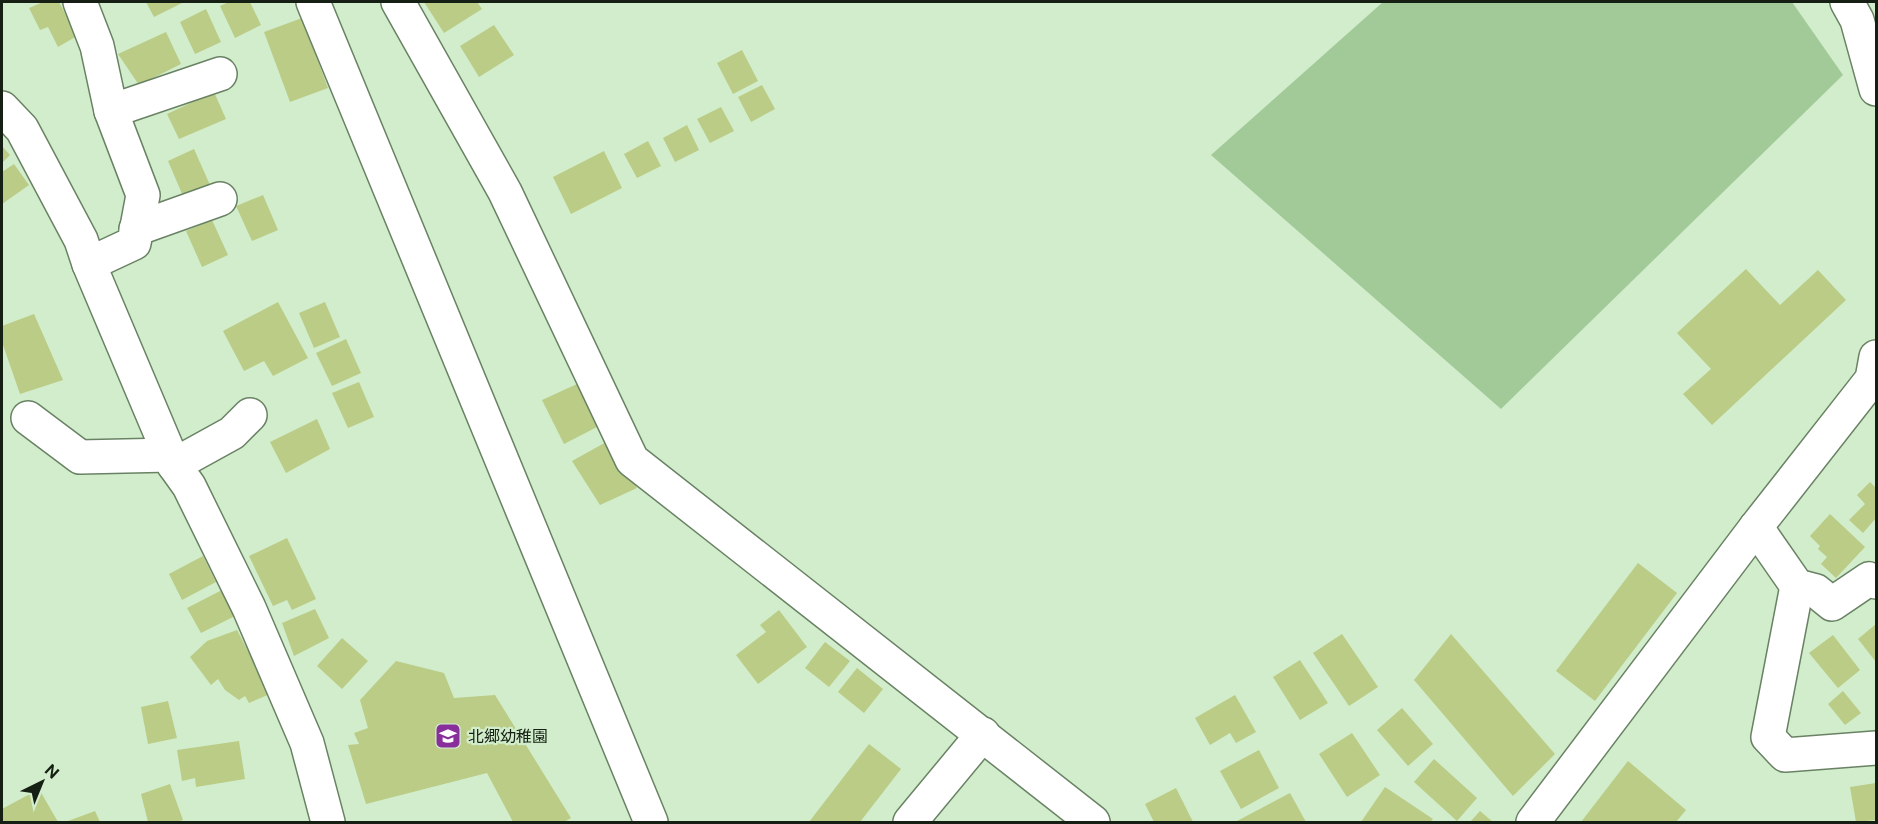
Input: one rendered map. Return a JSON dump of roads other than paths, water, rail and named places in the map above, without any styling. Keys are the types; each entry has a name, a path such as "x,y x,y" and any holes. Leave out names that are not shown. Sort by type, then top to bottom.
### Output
{"street":[{"path":"80,2 97,46 111,111 143,195 134,243 89,264"},
{"path":"313,2 651,822"},
{"path":"398,2 505,192 632,460 1094,822"},
{"path":"1847,2 1857,20 1876,89"},
{"path":"111,111 220,74"},
{"path":"2,108 22,129 81,240 172,460 189,486 254,618 307,743 328,822"},
{"path":"136,229 220,199"},
{"path":"1533,822 1756,527 1872,380 1876,357"},
{"path":"28,418 80,457 172,460 232,433 250,415"},
{"path":"1756,527 1797,586 1816,591 1832,604 1874,577"},
{"path":"1797,586 1768,737 1785,755 1876,748"},
{"path":"910,822 983,734"}],"place":[{"name":"北郷幼稚園","path":"448,736"}]}
